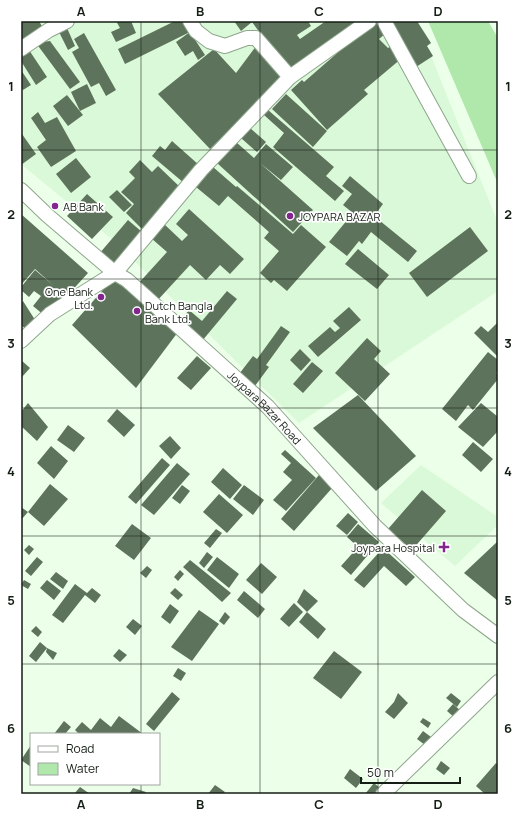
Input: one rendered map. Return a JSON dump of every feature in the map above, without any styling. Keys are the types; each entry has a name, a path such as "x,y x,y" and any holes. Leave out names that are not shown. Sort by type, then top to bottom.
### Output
{"street":[{"path":"21,49 49,30 67,21"},
{"path":"190,21 196,31 204,38 225,46 247,38 256,38 290,77"},
{"path":"21,341 50,314 115,273 201,170 290,77 369,21"},
{"path":"384,21 469,176"},
{"name":"Joypara Bazar Road","path":"21,190 47,215 115,273 127,280 268,407 375,526 463,610 498,636"},
{"path":"383,794 498,682"}],"shaded area":[{"name":"JOYPARA BAZAR","path":"21,21 417,21 498,223 498,291 299,423 114,241 21,164"},
{"path":"421,465 498,517 498,525 455,566 381,503"}],"water":[{"path":"428,21 488,21 498,38 498,184"}],"building":[{"path":"21,21 39,21 44,30 21,44"},
{"path":"116,21 131,21 136,33 116,42 111,32 120,28"},
{"path":"175,21 184,21 190,32 125,64 118,49"},
{"path":"234,21 308,21 311,26 297,35 300,39 326,21 360,21 288,72 252,22 241,31"},
{"path":"374,21 376,21 386,33 379,39 388,48 391,46 402,58 364,90 368,94 327,130 291,90 302,80 304,82"},
{"path":"387,21 417,21 431,43 427,46 433,56 416,67"},
{"path":"67,28 75,46 68,50 59,32"},
{"path":"190,32 205,55 198,60 193,51 185,56 176,42"},
{"path":"84,33 116,90 106,96 99,83 91,87 72,52 79,48 74,39"},
{"path":"50,41 80,82 70,89 36,43"},
{"path":"257,45 282,76 257,104 210,149 158,94 214,49 236,73"},
{"path":"29,50 47,77 36,85 21,61 21,55"},
{"path":"21,70 31,85 23,90 21,87"},
{"path":"87,84 96,103 80,111 71,92"},
{"path":"286,94 327,131 313,147 272,109"},
{"path":"67,95 83,115 68,126 53,106"},
{"path":"268,110 334,167 326,176 344,191 335,201 273,147 284,133 264,115"},
{"path":"38,112 45,123 57,117 76,151 51,167 37,147 46,140 31,118"},
{"path":"250,128 266,142 257,152 241,138"},
{"path":"22,134 36,154 21,165 21,135"},
{"path":"172,141 199,165 184,183 152,156 160,146 165,150"},
{"path":"236,142 254,158 266,144 293,167 281,180 260,163 313,210 293,232 217,163"},
{"path":"76,158 91,177 71,193 56,174"},
{"path":"140,160 152,172 158,166 182,189 143,230 126,213 134,204 121,192 135,178 129,172"},
{"path":"213,167 293,234 301,225 326,247 287,291 274,280 271,283 260,273 279,251 264,238 269,232 228,196 219,206 196,187"},
{"path":"350,176 383,204 374,216 417,251 408,262 371,232 362,244 359,241 347,256 329,242 353,213 343,205 352,194 342,186"},
{"path":"117,190 132,205 124,212 109,197"},
{"path":"87,194 113,217 92,239 67,216"},
{"path":"189,209 244,259 230,274 220,265 206,280 190,265 156,302 137,285 167,252 151,238 164,224 182,241 188,235 176,224"},
{"path":"21,214 88,273 67,296 64,294 45,316 33,306 41,296 34,291 29,297 21,290 21,287 35,270 53,285 35,269 21,285"},
{"path":"128,220 142,232 113,266 99,254"},
{"path":"470,227 488,251 427,297 409,273"},
{"path":"358,249 389,275 377,289 345,264"},
{"path":"113,280 178,332 136,388 72,325"},
{"path":"227,291 237,299 202,341 179,322 189,310 202,321"},
{"path":"23,301 37,323 29,332 21,325 21,304"},
{"path":"349,307 361,320 318,357 308,346 330,327 335,332 340,328 333,321"},
{"path":"498,322 498,357 474,333 481,326 488,332"},
{"path":"281,326 290,332 266,365 269,367 252,390 236,378 253,356 257,359"},
{"path":"367,338 381,351 374,359 390,374 365,401 335,373"},
{"path":"300,349 311,360 301,371 290,360"},
{"path":"488,352 498,360 498,371 496,373 498,374 498,379 473,410 468,405 456,421 442,409"},
{"path":"197,356 211,368 191,390 177,378"},
{"path":"21,360 30,368 22,377 21,376"},
{"path":"312,362 323,371 303,393 293,384"},
{"path":"358,395 416,456 376,491 313,428"},
{"path":"28,403 48,427 37,441 21,426 21,412"},
{"path":"481,403 498,417 498,431 483,447 458,427"},
{"path":"117,409 135,425 124,437 107,421"},
{"path":"68,425 85,438 74,452 57,440"},
{"path":"170,436 181,448 171,459 159,446"},
{"path":"473,442 493,459 481,472 462,455"},
{"path":"51,446 68,461 54,479 37,463"},
{"path":"285,450 316,478 286,511 273,500 292,480 283,472 291,463 281,454"},
{"path":"162,458 170,465 136,504 128,497"},
{"path":"177,463 190,474 154,515 141,505"},
{"path":"223,468 242,485 230,499 211,482"},
{"path":"319,475 333,487 294,531 281,519"},
{"path":"50,484 68,499 44,526 28,512"},
{"path":"182,485 190,491 180,504 172,498"},
{"path":"244,485 264,500 253,515 233,499"},
{"path":"422,490 446,511 412,550 388,529"},
{"path":"219,494 243,515 227,533 203,512"},
{"path":"21,507 28,512 21,520"},
{"path":"348,513 358,522 347,535 336,526"},
{"path":"132,524 151,538 134,560 115,546"},
{"path":"358,524 379,542 351,575 341,566 358,547 347,537"},
{"path":"216,529 222,533 210,548 204,543"},
{"path":"498,541 498,601 464,573"},
{"path":"29,545 34,549 29,555 24,550"},
{"path":"383,548 415,577 406,586 384,566 364,588 354,580"},
{"path":"207,552 213,557 204,568 199,563"},
{"path":"37,557 43,562 31,576 25,571"},
{"path":"217,557 239,574 229,588 207,570"},
{"path":"190,560 231,593 222,602 183,567"},
{"path":"261,563 277,577 262,594 246,580"},
{"path":"147,566 152,570 146,578 140,573"},
{"path":"180,570 184,574 178,581 174,577"},
{"path":"56,572 68,581 63,589 50,579"},
{"path":"24,580 31,584 28,589 21,585"},
{"path":"47,580 61,591 54,600 40,588"},
{"path":"75,584 87,593 92,588 101,595 95,603 85,595 63,623 52,615"},
{"path":"175,588 183,595 178,600 170,593"},
{"path":"304,589 318,601 307,612 297,602"},
{"path":"244,591 265,609 258,618 237,600"},
{"path":"294,603 303,612 289,627 280,619"},
{"path":"170,604 179,611 170,624 161,617"},
{"path":"199,610 219,624 192,661 171,647"},
{"path":"225,612 230,617 224,625 219,621"},
{"path":"307,612 326,629 318,639 299,622"},
{"path":"133,619 142,626 135,635 126,627"},
{"path":"36,626 42,632 38,637 31,631"},
{"path":"40,642 47,648 36,662 29,656"},
{"path":"47,648 57,653 53,660 46,652"},
{"path":"119,649 127,655 120,662 113,656"},
{"path":"334,651 362,672 341,699 313,678"},
{"path":"178,668 186,673 181,681 173,676"},
{"path":"172,692 180,699 154,731 146,724"},
{"path":"398,693 408,703 394,719 385,712 394,702"},
{"path":"451,693 461,701 457,707 446,698"},
{"path":"453,704 461,711 455,718 447,711"},
{"path":"119,716 142,733 78,733 75,730 82,722 91,730 100,718 111,727"},
{"path":"423,718 431,723 428,728 420,722"},
{"path":"64,721 71,727 66,733 55,733"},
{"path":"423,731 431,737 425,745 417,739"},
{"path":"30,746 30,766 21,760"},
{"path":"441,761 450,768 444,775 436,769"},
{"path":"496,763 498,765 498,794 485,794 476,786"},
{"path":"350,769 363,779 356,788 344,778"},
{"path":"374,783 381,789 377,794 365,794"},
{"path":"215,785 225,792 223,794 208,794"},
{"path":"80,787 90,794 74,794"},
{"path":"133,788 146,792 145,794 129,794"}],"place":[{"name":"AB Bank","path":"55,206"},
{"name":"JOYPARA BAZAR","path":"290,216"},
{"name":"One Bank Ltd.","path":"101,297"},
{"name":"Dutch Bangla Bank Ltd.","path":"137,311"},
{"name":"Joypara Hospital","path":"444,547"}]}
